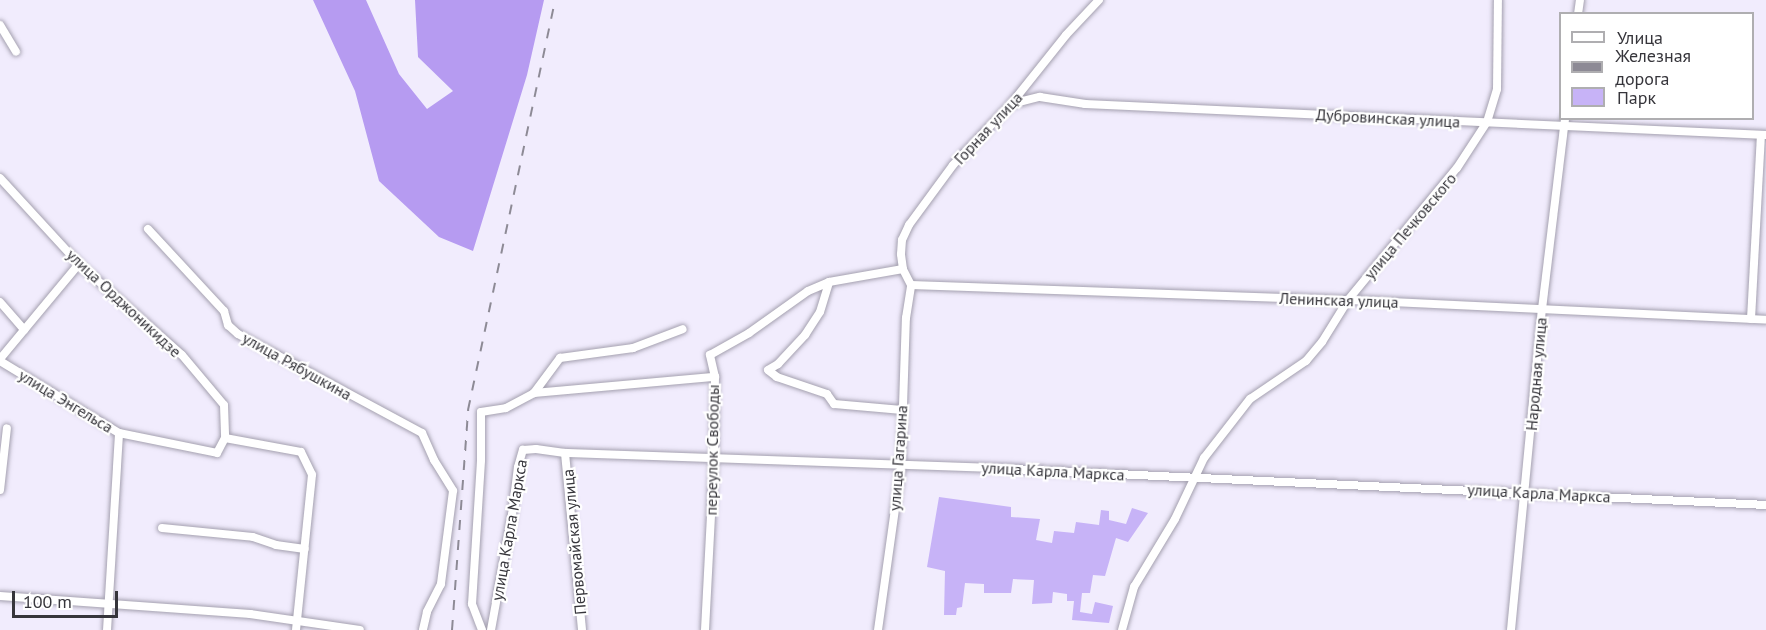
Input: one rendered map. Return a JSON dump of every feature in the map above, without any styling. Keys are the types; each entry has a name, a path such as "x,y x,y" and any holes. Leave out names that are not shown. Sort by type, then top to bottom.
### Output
{"street":[{"name":"Горная улица","path":"911,285 903,268 902,240 909,225 953,165 1011,104 1066,35 1099,0"},
{"name":"улица Печковского","path":"1122,630 1134,587 1175,519 1204,458 1250,399 1306,361 1322,342 1348,300 1457,168 1486,123 1497,89 1498,0"},
{"path":"0,25 16,52"},
{"name":"Дубровинская улица","path":"1011,104 1040,97 1084,104 1486,123 1564,123 1763,135"},
{"name":"Народная улица","path":"1511,630 1542,309 1564,123"},
{"path":"1751,319 1763,135"},
{"name":"улица Орджоникидзе","path":"0,178 79,264 182,355 224,405 225,438"},
{"name":"улица Рябушкина","path":"148,230 224,311 228,325 238,334 422,433 434,460 453,491 441,584 427,612 423,630"},
{"path":"0,360 79,264"},
{"path":"715,377 710,355 749,333 798,297 830,282 903,268"},
{"path":"830,282 820,312 805,334 778,364 768,370 777,377 826,394 834,404 902,410"},
{"name":"Ленинская улица","path":"911,285 1348,300 1766,320"},
{"name":"улица Гагарина","path":"878,630 901,466 906,318 911,285"},
{"path":"0,302 24,330"},
{"path":"482,630 472,604 481,460 481,412 507,408 534,393 560,358 633,348 683,328"},
{"name":"улица Энгельса","path":"0,360 119,433 217,453 225,438"},
{"name":"переулок Свободы","path":"534,393 715,377 714,457 705,630"},
{"path":"0,490 7,428"},
{"path":"107,630 119,433"},
{"path":"225,438 301,452 312,475 297,626"},
{"name":"улица Карла Маркса","path":"491,630 523,450 1525,492 1766,505"},
{"name":"Первомайская улица","path":"565,453 582,630"},
{"path":"162,528 253,537 276,545 304,549"},
{"path":"0,596 250,614 297,626 360,630"}],"green space":[{"path":"939,497 1011,507 1011,517 1040,519 1036,540 1052,543 1054,531 1074,533 1076,522 1099,525 1101,510 1109,511 1109,520 1126,524 1132,508 1148,513 1128,542 1116,538 1105,576 1093,575 1090,593 1082,593 1080,612 1092,614 1095,602 1113,606 1109,623 1072,620 1074,601 1067,601 1067,594 1053,592 1052,603 1032,604 1034,580 1013,579 1011,593 984,593 984,584 965,583 962,607 957,608 956,615 944,615 945,571 927,567"}],"shaded area":[{"path":"313,0 366,0 399,74 427,109 453,91 418,57 415,0 544,0 527,75 473,251 439,237 379,181 355,91"}],"railway":[{"path":"452,630 468,410 555,0"}]}
